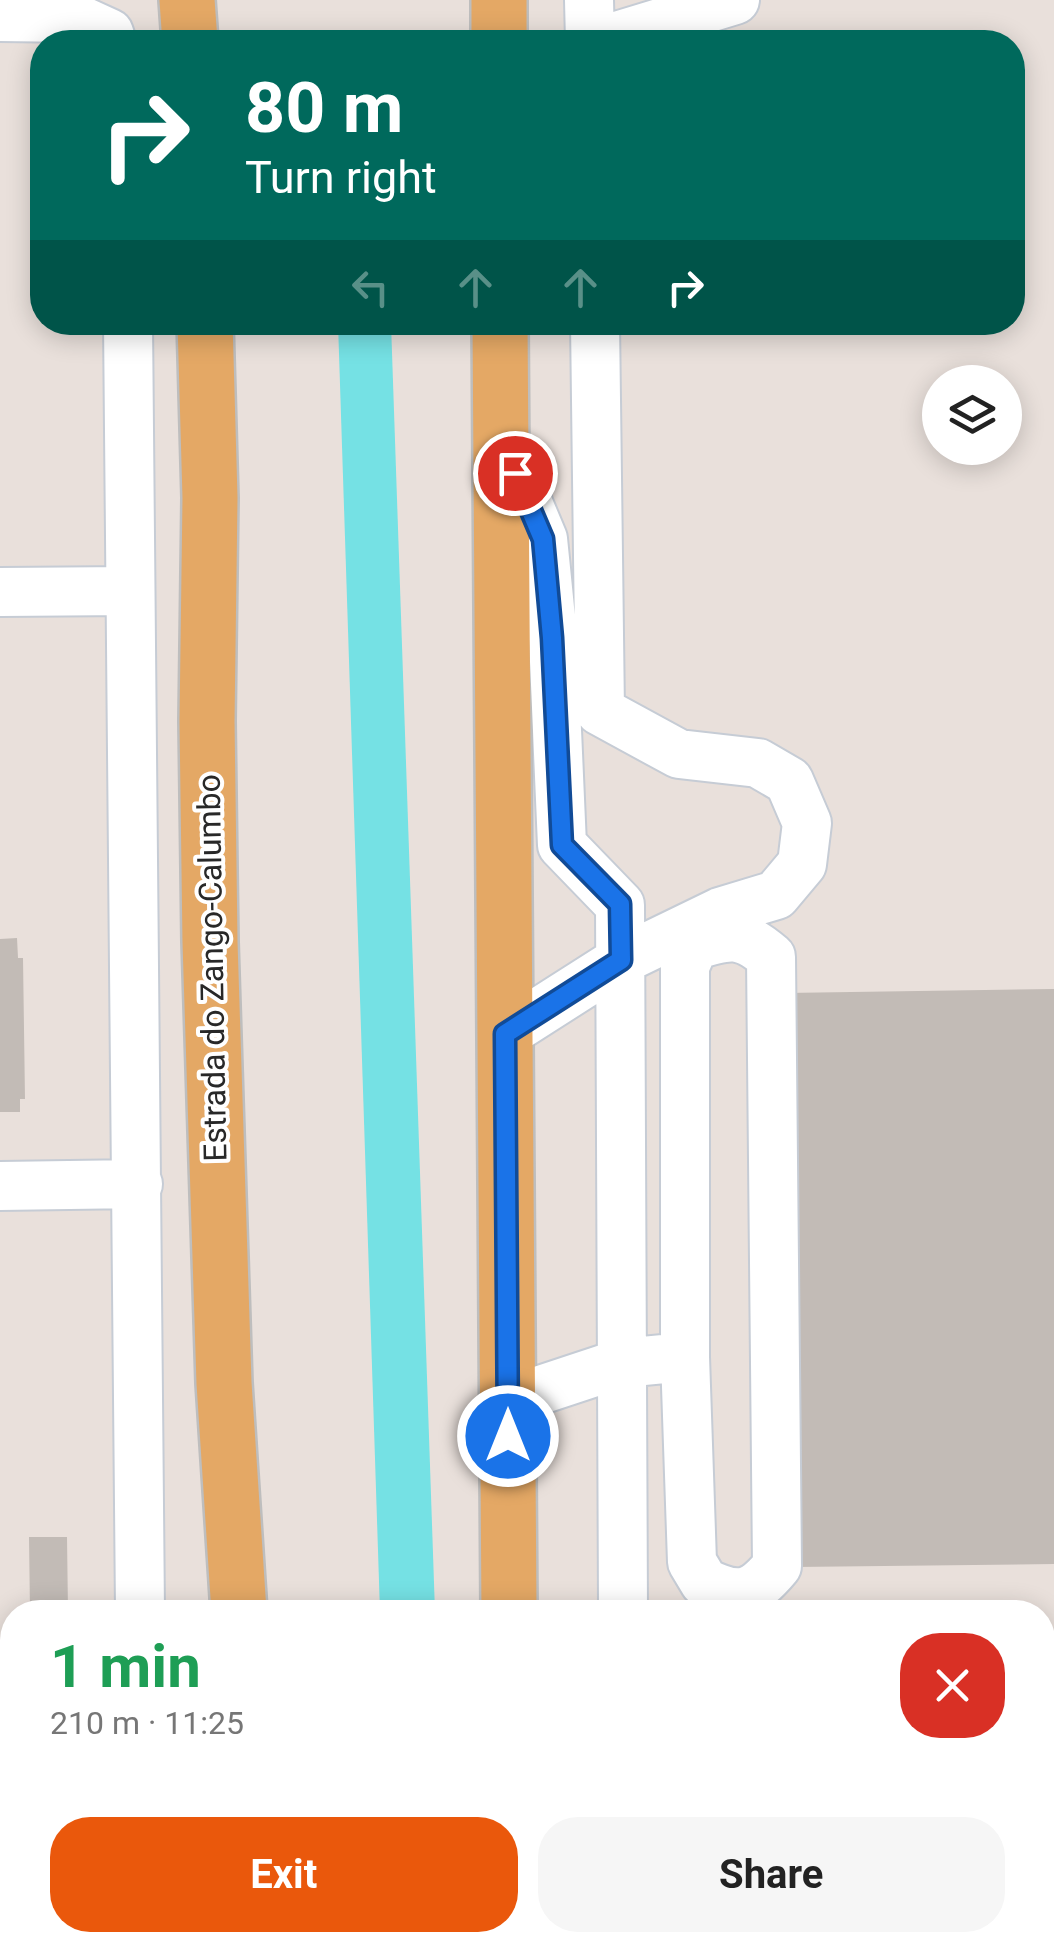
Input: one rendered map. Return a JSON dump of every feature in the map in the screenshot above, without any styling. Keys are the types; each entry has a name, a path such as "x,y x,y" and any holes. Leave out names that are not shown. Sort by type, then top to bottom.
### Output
{"main road":[{"path":"188,0 189,30"},
{"path":"499,0 499,30"},
{"name":"Estrada do Zango-Calumbo","path":"205,335 210,498 210,942 224,1383 238,1600"},
{"path":"500,335 509,1600"}],"street":[{"path":"590,0 593,30"},
{"path":"634,30 735,0"},
{"path":"0,17 76,18 102,30"},
{"path":"128,335 140,1600"},
{"path":"595,335 600,711"},
{"path":"501,440 543,539 562,845 620,904 624,1600"},
{"path":"0,592 129,591"},
{"path":"505,1034 621,960 720,912 776,895 802,864 807,823 790,781 758,763 680,754 600,711 552,638"},
{"path":"718,938 750,939 771,957 778,1521 777,1566 751,1592 736,1594 704,1582 692,1562 685,1357 685,966 694,946 718,938"},
{"path":"0,1186 138,1184"},
{"path":"507,1401 622,1363 685,1357"}],"water":[{"path":"338,335 391,335 435,1600 380,1600"}],"building":[{"path":"17,938 18,958 23,958 25,1099 20,1099 20,1112 0,1112 0,939"},
{"path":"1054,989 1054,1564 795,1567 785,993"},
{"path":"29,1537 67,1537 68,1600 30,1600"}],"route":[{"path":"508,1436 505,1034 621,960 620,904 562,845 543,539 515,473"}]}
